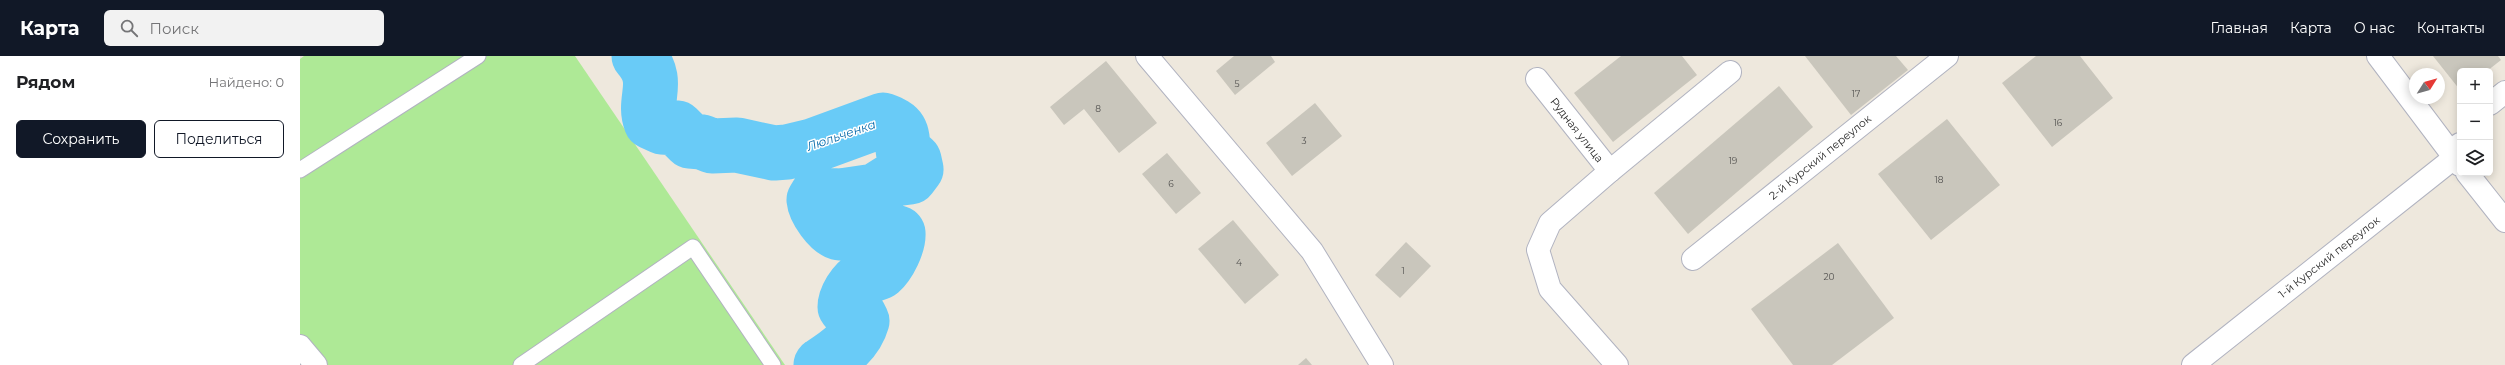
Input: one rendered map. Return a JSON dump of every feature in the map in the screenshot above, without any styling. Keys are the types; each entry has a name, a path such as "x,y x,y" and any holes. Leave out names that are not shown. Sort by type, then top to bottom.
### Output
{"street":[{"path":"1147,56 1312,251 1382,365"},
{"name":"2-й Курский переулок","path":"1693,259 1947,56"},
{"path":"2378,56 2457,156"},
{"path":"1610,171 1730,72"},
{"name":"Рудная улица","path":"1537,80 1610,171 1550,223 1538,250 1550,289 1617,365"},
{"path":"2493,102 2505,92"},
{"name":"1-й Курский переулок","path":"2193,365 2457,162"},
{"path":"2472,176 2505,221"},
{"path":"300,346 316,365"}],"lane":[{"path":"300,170 478,56"},
{"path":"521,365 693,247 773,365"}],"green space":[{"path":"304,56 575,56 785,365 300,365 300,59"}],"building":[{"path":"1234,56 1271,56 1275,62 1235,95 1216,71"},
{"path":"1621,56 1682,56 1697,75 1613,142 1574,93"},
{"path":"1805,56 1896,56 1908,70 1851,115"},
{"path":"2036,56 2080,56 2113,98 2052,147 2002,83"},
{"path":"2433,56 2498,56 2501,60 2491,68 2457,68 2457,86 2445,71 2445,68 2443,68"},
{"path":"1106,61 1157,123 1119,153 1084,109 1064,125 1050,107"},
{"path":"1779,86 1813,127 1688,234 1654,193"},
{"path":"1315,103 1342,136 1292,176 1266,143"},
{"path":"1947,119 2000,185 1931,240 1878,174"},
{"path":"1167,153 1201,193 1176,214 1142,174"},
{"path":"1233,220 1279,275 1245,304 1198,249"},
{"path":"1406,242 1431,266 1400,298 1375,275"},
{"path":"1838,243 1894,318 1832,365 1793,365 1751,309"},
{"path":"1306,358 1312,365 1298,365"}],"waterway":[{"name":"Люльченка","path":"639,56 646,65 651,82 649,106 651,122 662,127 677,128 690,141 702,142 712,146 737,145 774,153 787,152 812,146 883,120 894,125 900,130 903,150 914,160 916,169 910,177 894,179 875,191 841,196 817,195 814,200 823,219 831,228 839,233 880,227 898,233 897,243 890,259 880,272 860,280 848,295 845,307 849,312 859,315 862,321 856,335 846,346 821,365"}]}
